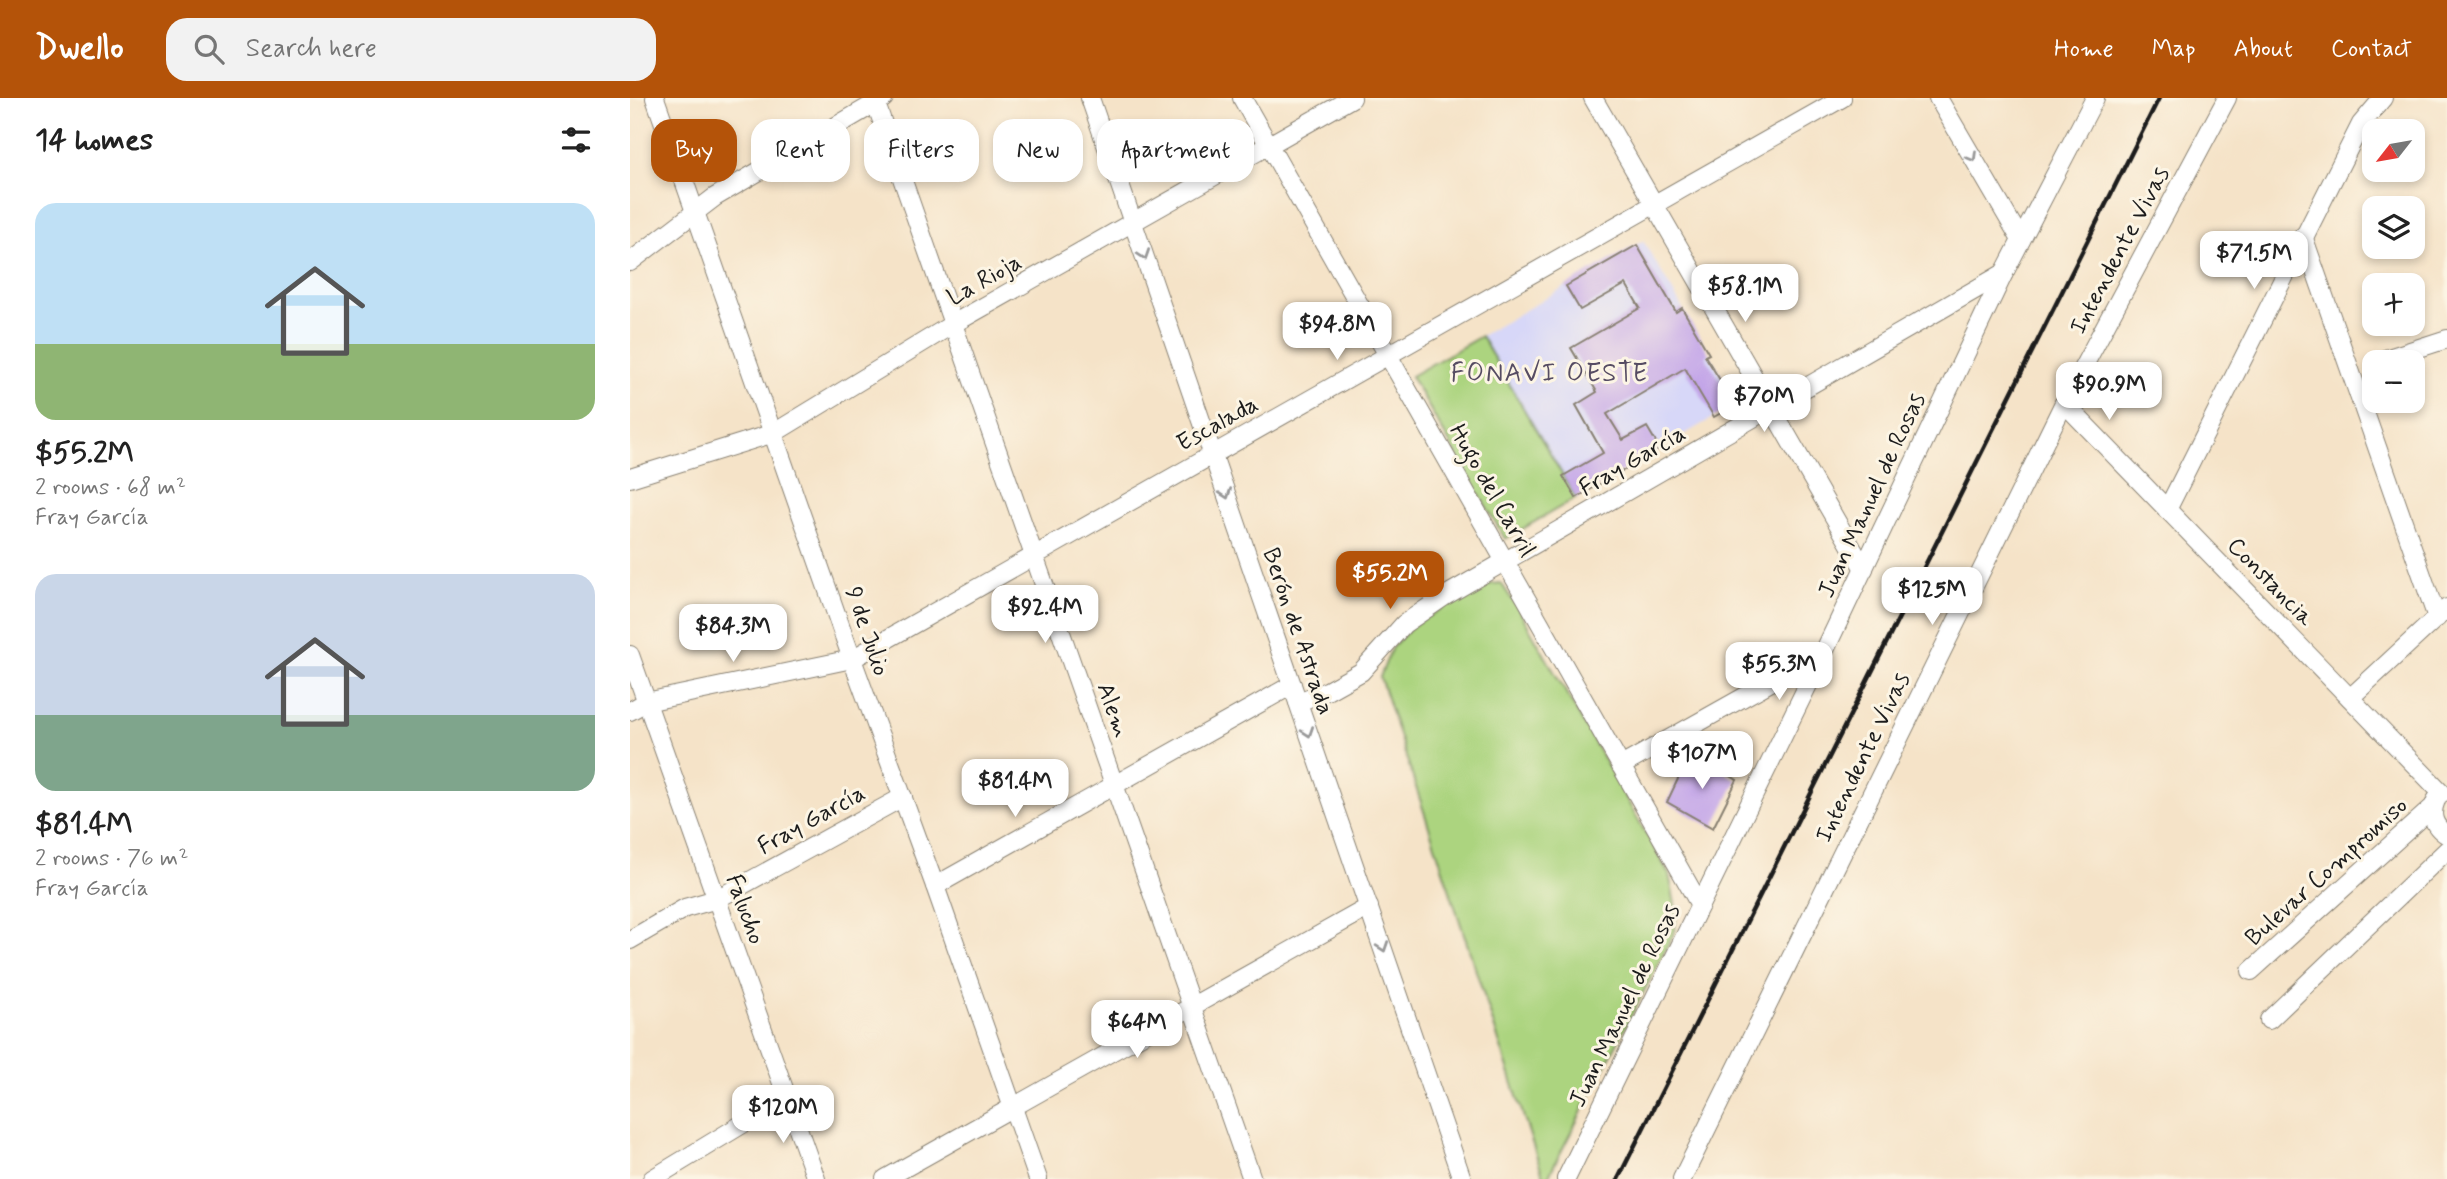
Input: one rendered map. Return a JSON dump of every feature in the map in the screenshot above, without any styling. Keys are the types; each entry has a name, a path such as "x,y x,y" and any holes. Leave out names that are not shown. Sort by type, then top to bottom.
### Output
{"street":[{"name":"9 de Julio","path":"655,98 1038,1179"},
{"name":"Berón de Astrada","path":"1090,98 1462,1179"},
{"name":"Hugo del Carril","path":"1242,98 1700,905"},
{"name":"La Rioja","path":"630,478 774,433 953,324 1352,98"},
{"path":"1593,98 1864,569"},
{"name":"Escalada","path":"638,706 852,659 1842,98"},
{"path":"1938,98 2021,240"},
{"name":"Juan Manuel de Rosas","path":"1566,1179 1825,652 2004,274 2095,98"},
{"name":"Intendente Vivas","path":"1682,1179 2064,404 2227,98"},
{"path":"2167,510 2361,124 2383,98"},
{"path":"630,262 695,211 878,100"},
{"name":"Alem","path":"878,100 953,324 1252,1179"},
{"path":"2303,236 2350,371 2442,613 2350,698"},
{"name":"Fray García","path":"935,886 1114,785 1295,694 1327,691 1361,671 1404,624 1445,596 2004,274"},
{"path":"2414,350 2447,339"},
{"path":"2350,371 2362,367"},
{"name":"Constancia","path":"2064,404 2350,698 2441,797 2434,823 2447,835"},
{"path":"1621,766 1825,652"},
{"name":"Falucho","path":"630,655 638,706 717,899 816,1179"},
{"name":"Fray García","path":"630,940 685,908 717,899 903,797"},
{"name":"Bulevar Compromiso","path":"2251,971 2441,797"},
{"path":"2269,1020 2447,850"},
{"path":"885,1179 1369,907"},
{"path":"652,1179 787,1097"}],"shaded area":[{"path":"1643,241 1738,403 1576,498 1481,336"}],"green space":[{"path":"1481,336 1576,498 1505,539 1411,376"},
{"path":"1501,583 1669,874 1676,909 1675,931 1547,1179 1544,1179 1380,677 1392,647 1415,624 1483,585"}],"building":[{"path":"1637,245 1676,312 1682,308 1709,354 1705,356 1727,391 1730,390 1738,403 1714,417 1685,368 1607,414 1623,440 1647,427 1660,449 1576,498 1563,476 1603,453 1576,405 1597,392 1571,348 1640,308 1626,284 1580,310 1566,286"},
{"path":"1694,754 1737,780 1713,828 1667,802 1688,758"}],"railway":[{"path":"1618,1179 2159,98"}],"district":[{"name":"FONAVI OESTE","path":"1550,372"}]}
